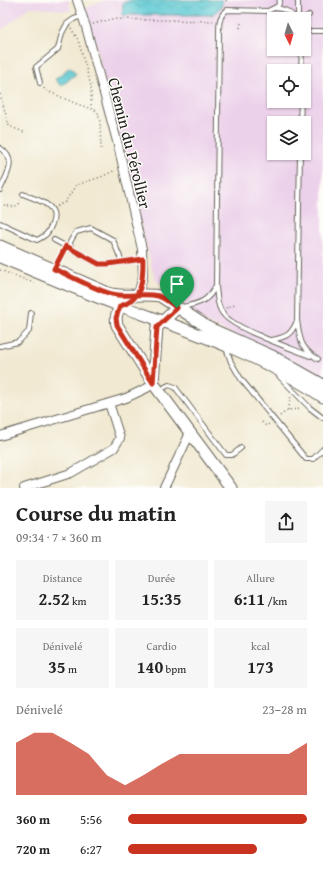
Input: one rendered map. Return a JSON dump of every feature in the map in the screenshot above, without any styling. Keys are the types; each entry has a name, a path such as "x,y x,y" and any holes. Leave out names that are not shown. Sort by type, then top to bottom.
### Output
{"street":[{"name":"Chemin du Pérollier","path":"77,0 86,27 123,167 143,259 143,276 138,295"},
{"path":"0,246 113,294 160,296 209,328 272,356 323,385"},
{"path":"0,257 120,306 226,346 290,376 323,397"},
{"path":"120,306 127,304 138,295"},
{"path":"120,306 116,318 117,325 153,383 231,488"},
{"path":"0,436 126,398 147,388 153,383 157,327 177,308"},
{"path":"24,488 71,473 114,448 120,438 109,403"},
{"path":"164,488 190,433"}],"lane":[{"path":"282,0 277,7 268,11 227,10 220,18 216,285 218,302 224,315 230,321 318,359"},
{"path":"298,0 298,12"},
{"path":"277,7 288,12"},
{"path":"40,83 36,67 58,49 62,33 67,24 82,16"},
{"path":"312,31 323,31"},
{"path":"0,148 9,157 10,166 0,190"},
{"path":"300,160 297,320 300,337 307,353 323,362"},
{"path":"0,223 37,240 48,233 54,218 49,205 23,194"},
{"path":"71,249 70,242 76,232 91,228 113,240 122,262"},
{"path":"54,240 99,264 143,259"},
{"path":"177,308 205,300 212,294 216,285"},
{"path":"0,346 18,342 29,331 31,313"},
{"path":"271,340 283,338 292,332 297,320"},
{"path":"226,346 231,362 241,380 306,459 313,459 323,449"},
{"path":"269,366 310,408 323,418"},
{"path":"165,387 169,385 175,387 226,455 232,455 241,448"}],"path":[{"path":"86,27 113,20 215,21"},
{"path":"240,28 241,23"},
{"path":"67,24 73,30 83,56 91,86 91,108"},
{"path":"40,83 45,90 95,110 99,118 101,149"},
{"path":"0,94 9,126 26,133"},
{"path":"49,205 57,206 63,204 76,185 101,177 123,167"},
{"path":"4,205 10,207 17,206 23,194"},
{"path":"54,269 66,246"},
{"path":"0,270 36,284"},
{"path":"223,310 237,303"},
{"path":"288,410 293,389"},
{"path":"262,422 266,426 288,410 310,408"}],"shaded area":[{"path":"0,0 68,0 71,11 30,7 0,31"},
{"path":"106,0 323,0 323,377 203,321 155,279 86,8"}],"water":[{"path":"131,0 223,0 221,7 212,15 122,15 123,3"},
{"path":"70,67 76,74 61,86 55,79"}],"route":[{"path":"177,308 157,327 153,383 117,325 116,318 120,306 127,304 138,295 143,276 143,259 99,264 66,246 54,269 113,294 121,295 138,295 151,295 160,296 177,308"}]}
